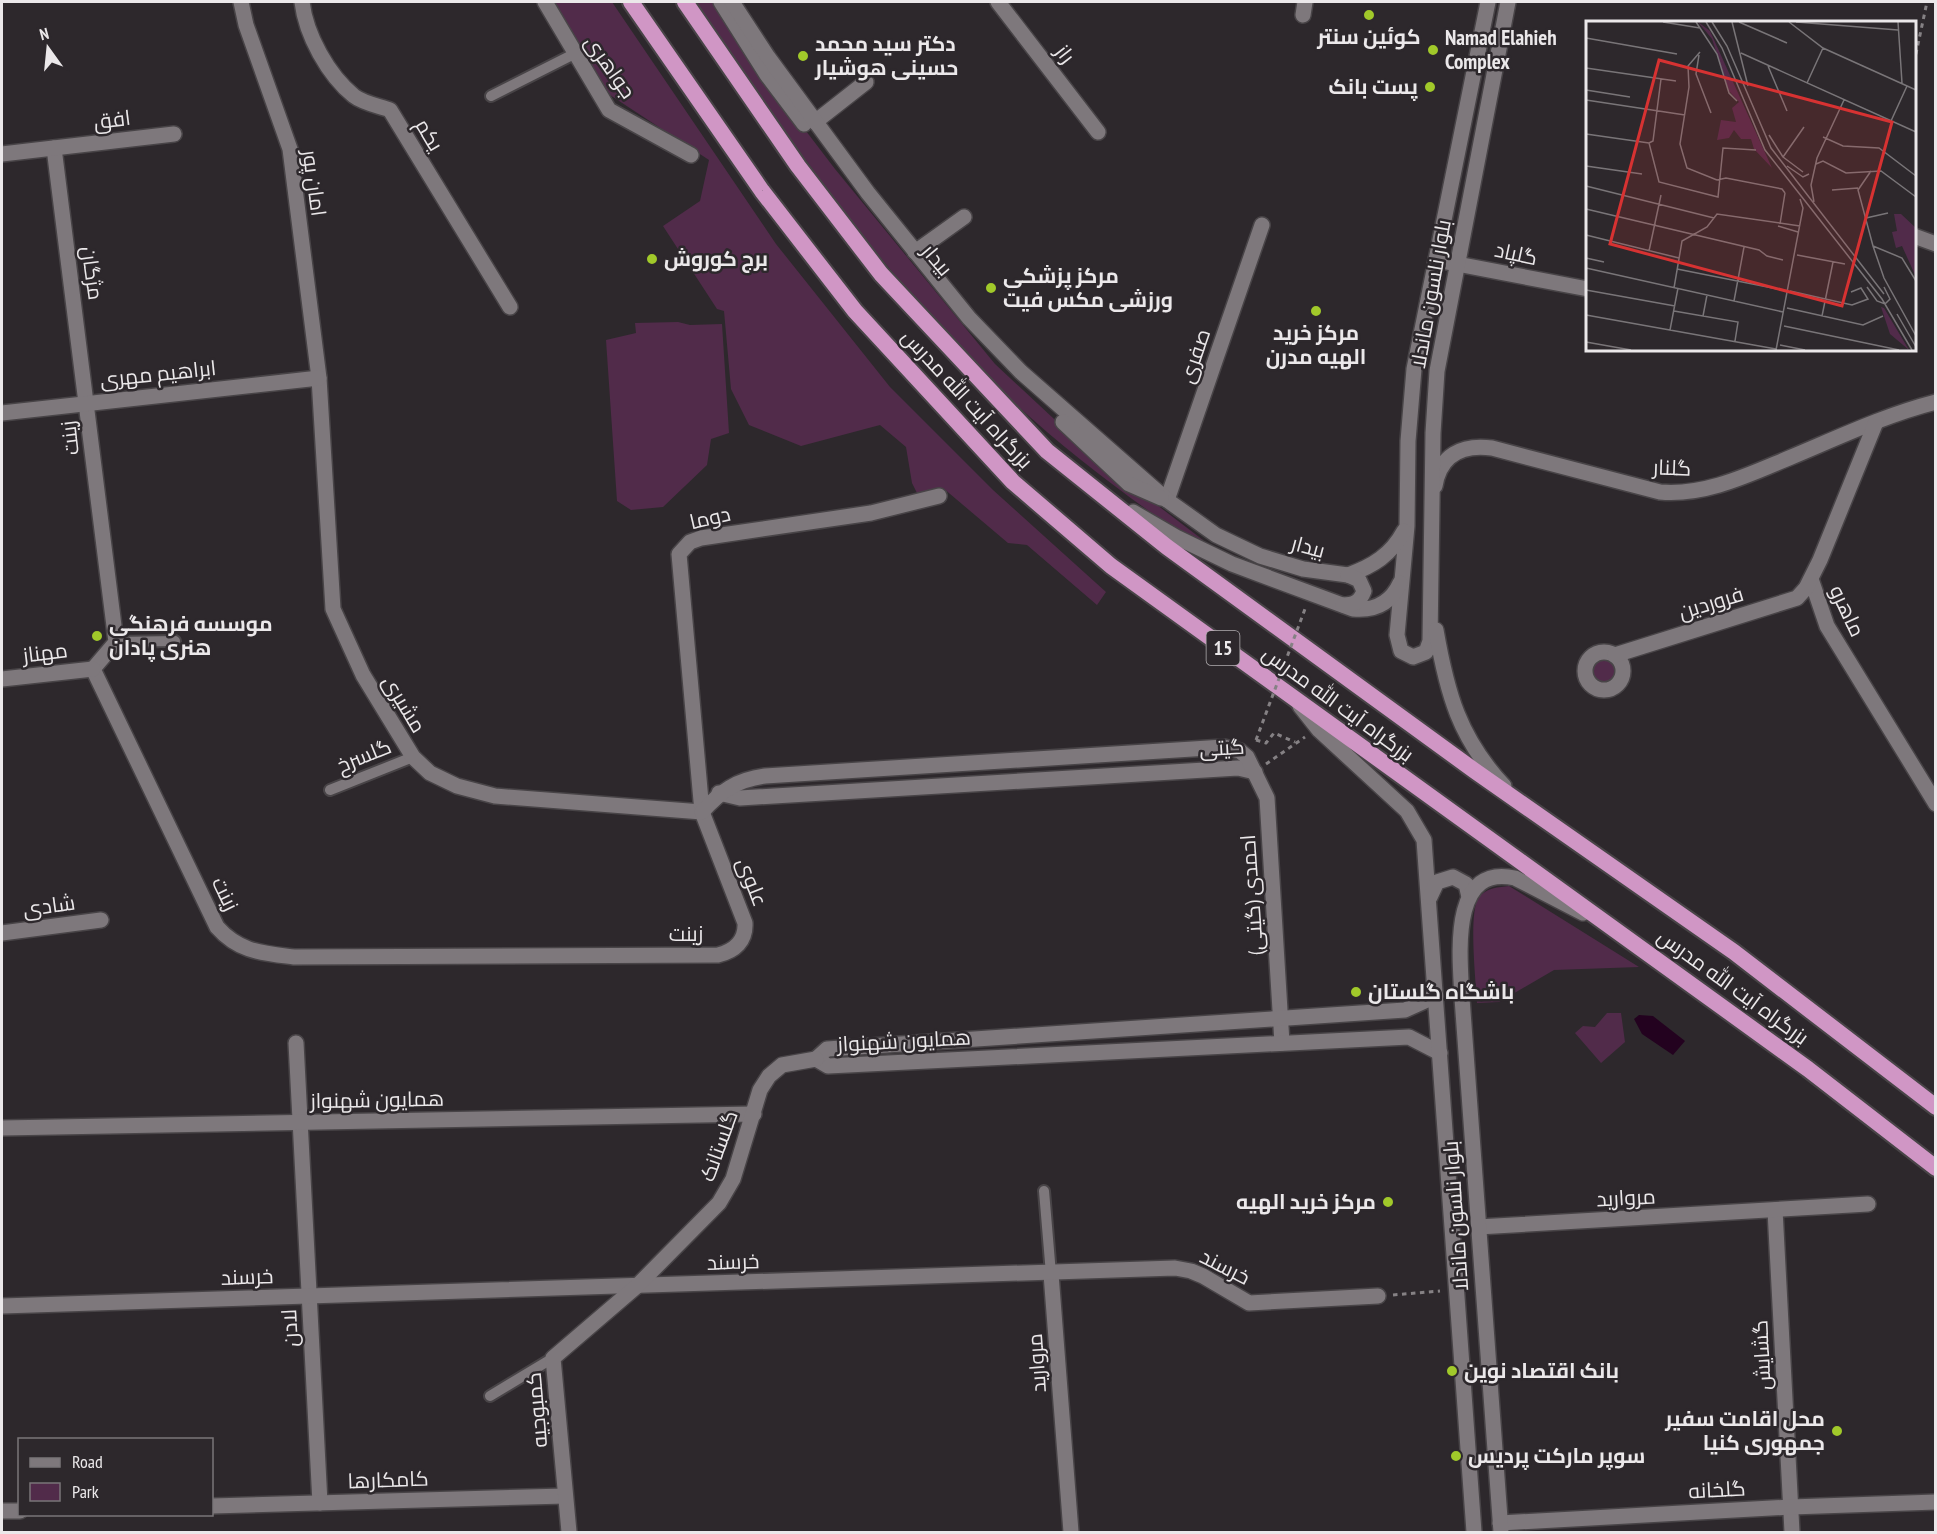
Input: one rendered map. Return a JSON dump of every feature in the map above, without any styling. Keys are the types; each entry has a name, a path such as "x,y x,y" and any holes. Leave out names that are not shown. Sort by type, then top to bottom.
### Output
{"highway":[{"name":"بزرگراه آیت الله مدرس","path":"631,2 762,192 855,311 917,381 1013,482 1111,566 1808,1069 1935,1168"},
{"name":"بزرگراه آیت الله مدرس","path":"685,2 798,166 880,274 1047,451 1167,547 1518,801 1734,952 1932,1103"},
{"path":"1894,1136 1935,1180"}],"street":[{"name":"امان پور","path":"241,2 246,25 290,149 319,378"},
{"name":"یکم","path":"302,2 312,38 330,67 355,97 390,110 510,308"},
{"name":"جواهری","path":"545,2 609,110 691,155"},
{"name":"بیدار","path":"720,2 767,75 859,197 983,346 1129,484 1152,496 1167,500"},
{"name":"بیدار","path":"732,2 815,123 915,252 976,326 1021,372 1167,500 1216,535 1260,556 1320,573 1348,575"},
{"name":"راز","path":"998,2 1098,132"},
{"name":"بلوار نلسون ماندلا","path":"1488,2 1414,369 1408,441 1407,526 1398,641 1401,651 1409,656 1420,656 1428,650 1432,598 1432,504 1437,371 1508,2"},
{"path":"815,123 866,82"},
{"name":"افق","path":"2,154 174,134"},
{"name":"مژگان","path":"54,148 87,403"},
{"path":"915,252 964,217"},
{"name":"صفری","path":"1167,500 1262,225"},
{"path":"1916,237 1935,244"},
{"name":"گلپاد","path":"1436,260 1586,289"},
{"name":"ابراهیم مهری","path":"2,413 319,378"},
{"name":"مشیری","path":"319,378 333,609 363,675 413,758 442,779 483,794 702,812"},
{"name":"گلنار","path":"1432,504 1437,475 1445,460 1460,452 1478,447 1492,448 1660,492 1689,493 1749,475 1876,422 1935,402"},
{"name":"زینت","path":"87,403 116,642"},
{"name":"ماهرو","path":"1876,422 1811,579 1827,626 1935,802"},
{"path":"1095,490 1157,527 1214,556 1357,610 1385,604 1394,595 1402,578"},
{"name":"دوما","path":"702,812 679,562 684,547 701,537 871,513 939,496"},
{"path":"1348,575 1369,567 1396,547 1407,526"},
{"path":"1341,605 1352,605 1358,602 1364,591 1359,580 1348,575"},
{"name":"فروردین","path":"1615,655 1797,598 1811,579"},
{"path":"1432,598 1445,678 1459,720 1484,764 1518,801"},
{"path":"93,669 116,642"},
{"name":"زینت","path":"93,669 217,927 239,946 252,952 294,957 718,955"},
{"name":"مهناز","path":"2,679 93,669"},
{"name":"بلوار نلسون ماندلا","path":"1295,701 1319,730 1407,811 1420,829 1426,848 1474,1533"},
{"name":"گیتی","path":"702,812 719,793 742,780 765,776 1224,747 1240,751 1247,757 1255,772"},
{"name":"گیتی","path":"719,793 740,798 1238,768 1255,772"},
{"name":"احمدی (گیتی)","path":"1255,772 1267,798 1282,1018"},
{"name":"علوی","path":"702,812 745,923 746,932 739,945 718,955"},
{"path":"1469,897 1479,883 1490,878 1504,876 1515,878 1612,928"},
{"path":"1429,903 1433,887 1447,878 1464,881 1469,897"},
{"name":"بلوار نلسون ماندلا","path":"1469,897 1462,920 1460,953 1500,1528"},
{"name":"شادی","path":"2,933 101,920"},
{"name":"همایون شهنواز","path":"824,1058 1282,1018 1405,1010 1436,996"},
{"path":"1282,1018 1282,1043"},
{"name":"همایون شهنواز","path":"824,1058 1409,1037 1440,1053"},
{"name":"لادن","path":"296,1043 320,1503"},
{"name":"گلستانک","path":"637,1286 718,1203 732,1179 760,1090 769,1076 782,1065 824,1058"},
{"name":"همایون شهنواز","path":"2,1128 753,1114"},
{"name":"مروارید","path":"1478,1227 1869,1204"},
{"name":"گشایش","path":"1775,1210 1792,1533"},
{"name":"خرسند","path":"2,1306 1183,1270 1203,1276 1249,1303 1378,1296"},
{"name":"مروارید","path":"1051,1274 1071,1533"},
{"name":"کمبوجیه","path":"569,1533 553,1358 637,1286"},
{"name":"کامکارها","path":"213,1506 565,1496"},
{"name":"گلخانه","path":"1500,1528 1791,1507 1935,1502"},
{"path":"2,1511 18,1511"}],"lane":[{"path":"491,96 574,54"},
{"path":"116,642 175,641"},
{"name":"گلسرخ","path":"330,790 413,758"},
{"name":"مروارید","path":"1044,1191 1051,1274"},
{"path":"490,1396 553,1358"}],"path":[{"path":"1916,54 1927,2"},
{"path":"1255,772 1295,742 1274,733 1266,743 1256,740 1305,609"},
{"path":"1378,1296 1457,1290"}],"green space":[{"path":"551,2 612,2 776,244 890,387 993,490 1106,592 1097,605 1027,545 1008,543 943,488 919,497 912,483 906,447 880,425 801,446 749,425 731,389 724,311 717,309 663,226 700,201 709,160 610,95 563,26"},
{"path":"694,2 716,2 764,76 835,169 995,364 1098,460 1203,540 1199,545 1133,500 1038,425 952,341 850,218 786,133"},
{"path":"678,322 690,325 722,324 729,433 711,439 707,465 663,507 631,510 617,501 606,340 636,333 635,323"},
{"path":"1604,656 1614,660 1618,670 1614,680 1604,684 1594,680 1590,670 1594,660"},
{"path":"1509,886 1639,967 1554,970 1499,1002 1477,1003 1473,932 1476,905 1479,897 1485,892 1493,888"},
{"path":"1607,1013 1621,1013 1625,1042 1601,1063 1575,1033 1583,1026 1595,1027"}],"shaded area":[{"path":"1639,1015 1653,1016 1685,1041 1673,1055 1642,1034 1634,1019"}],"place":[{"name":"کوئین سنتر","path":"1369,15"},
{"name":"Namad Elahieh Complex","path":"1433,50"},
{"name":"دکتر سید محمد حسینی هوشیار","path":"803,56"},
{"name":"پست بانک","path":"1430,87"},
{"name":"برج کوروش","path":"652,259"},
{"name":"مرکز پزشکی ورزشی مکس فیت","path":"991,288"},
{"name":"مرکز خرید الهیه مدرن","path":"1316,311"},
{"name":"موسسه فرهنگی هنری پادان","path":"97,636"},
{"name":"باشگاه گلستان","path":"1356,992"},
{"name":"مرکز خرید الهیه","path":"1388,1202"},
{"name":"بانک اقتصاد نوین","path":"1452,1371"},
{"name":"محل اقامت سفیر جمهوری کنیا","path":"1837,1431"},
{"name":"سوپر مارکت پردیس","path":"1456,1456"}]}
